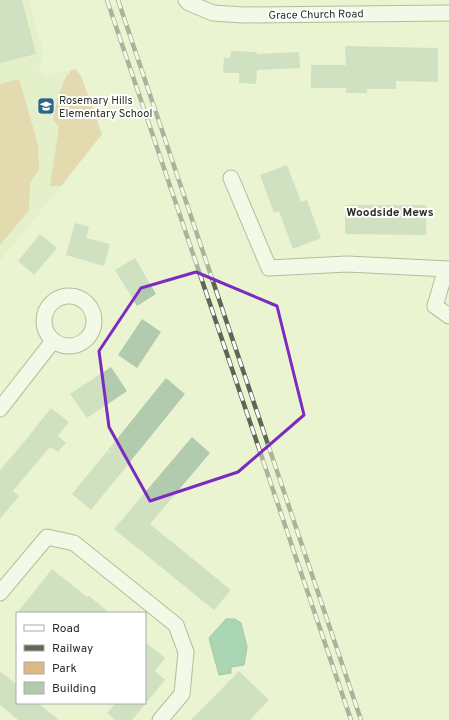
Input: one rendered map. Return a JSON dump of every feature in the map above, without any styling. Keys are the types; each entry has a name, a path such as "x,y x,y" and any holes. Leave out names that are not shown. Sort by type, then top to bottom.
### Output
{"street":[{"name":"Grace Church Road","path":"186,0 189,3 213,13 243,15 449,12"},
{"path":"231,178 270,268 347,264 447,269 435,306 449,316"},
{"path":"0,408 53,341"},
{"path":"0,593 47,537 74,543 176,626 186,652 182,694 160,720"}],"highlighted area":[{"path":"196,272 277,306 304,415 238,472 150,501 109,427 99,351 141,288"}],"shaded area":[{"name":"Rosemary Hills Elementary School","path":"0,0 29,0 43,51 39,68 44,77 75,69 81,76 102,134 0,261"},
{"path":"226,619 235,619 241,623 247,647 244,665 231,667 231,673 219,675 209,638"}],"green space":[{"path":"75,69 81,76 102,134 61,186 50,186 59,127 53,120 58,96 67,75 70,74 70,71"},
{"path":"19,79 38,145 39,169 30,183 29,210 0,245 0,84"}],"building":[{"path":"0,0 22,0 36,54 0,63"},
{"path":"345,46 438,48 438,82 396,81 396,89 367,89 367,93 346,93 346,88 311,88 311,65 346,65"},
{"path":"231,51 257,52 257,54 299,52 300,68 257,70 256,84 239,83 239,73 223,73 224,57 230,58"},
{"path":"287,165 301,202 307,200 321,238 293,249 279,211 274,213 260,175"},
{"path":"345,205 426,205 426,235 345,234"},
{"path":"75,223 89,227 86,238 110,244 104,266 66,255"},
{"path":"40,234 57,248 34,275 18,261"},
{"path":"135,258 156,294 137,306 115,270"},
{"path":"142,319 161,332 137,368 118,355"},
{"path":"111,367 127,391 87,418 70,394"},
{"path":"166,378 185,394 91,510 72,494 107,451 112,455 108,450"},
{"path":"51,408 69,422 58,436 66,443 58,452 50,447 13,491 19,496 0,519 0,470"},
{"path":"192,437 210,453 150,524 231,590 214,610 114,529"},
{"path":"52,569 109,612 18,612"},
{"path":"146,643 165,658 155,671 165,680 146,703"},
{"path":"0,671 16,684 16,704 39,704 59,720 18,720 0,705"},
{"path":"239,671 269,700 250,720 191,720"},
{"path":"115,704 145,704 132,720 115,720 107,713"}],"railway":[{"path":"107,0 351,720"},
{"path":"118,0 361,720"}],"place":[{"name":"Rosemary Hills Elementary School","path":"46,106"}],"district":[{"name":"Woodside Mews","path":"390,212"}]}
